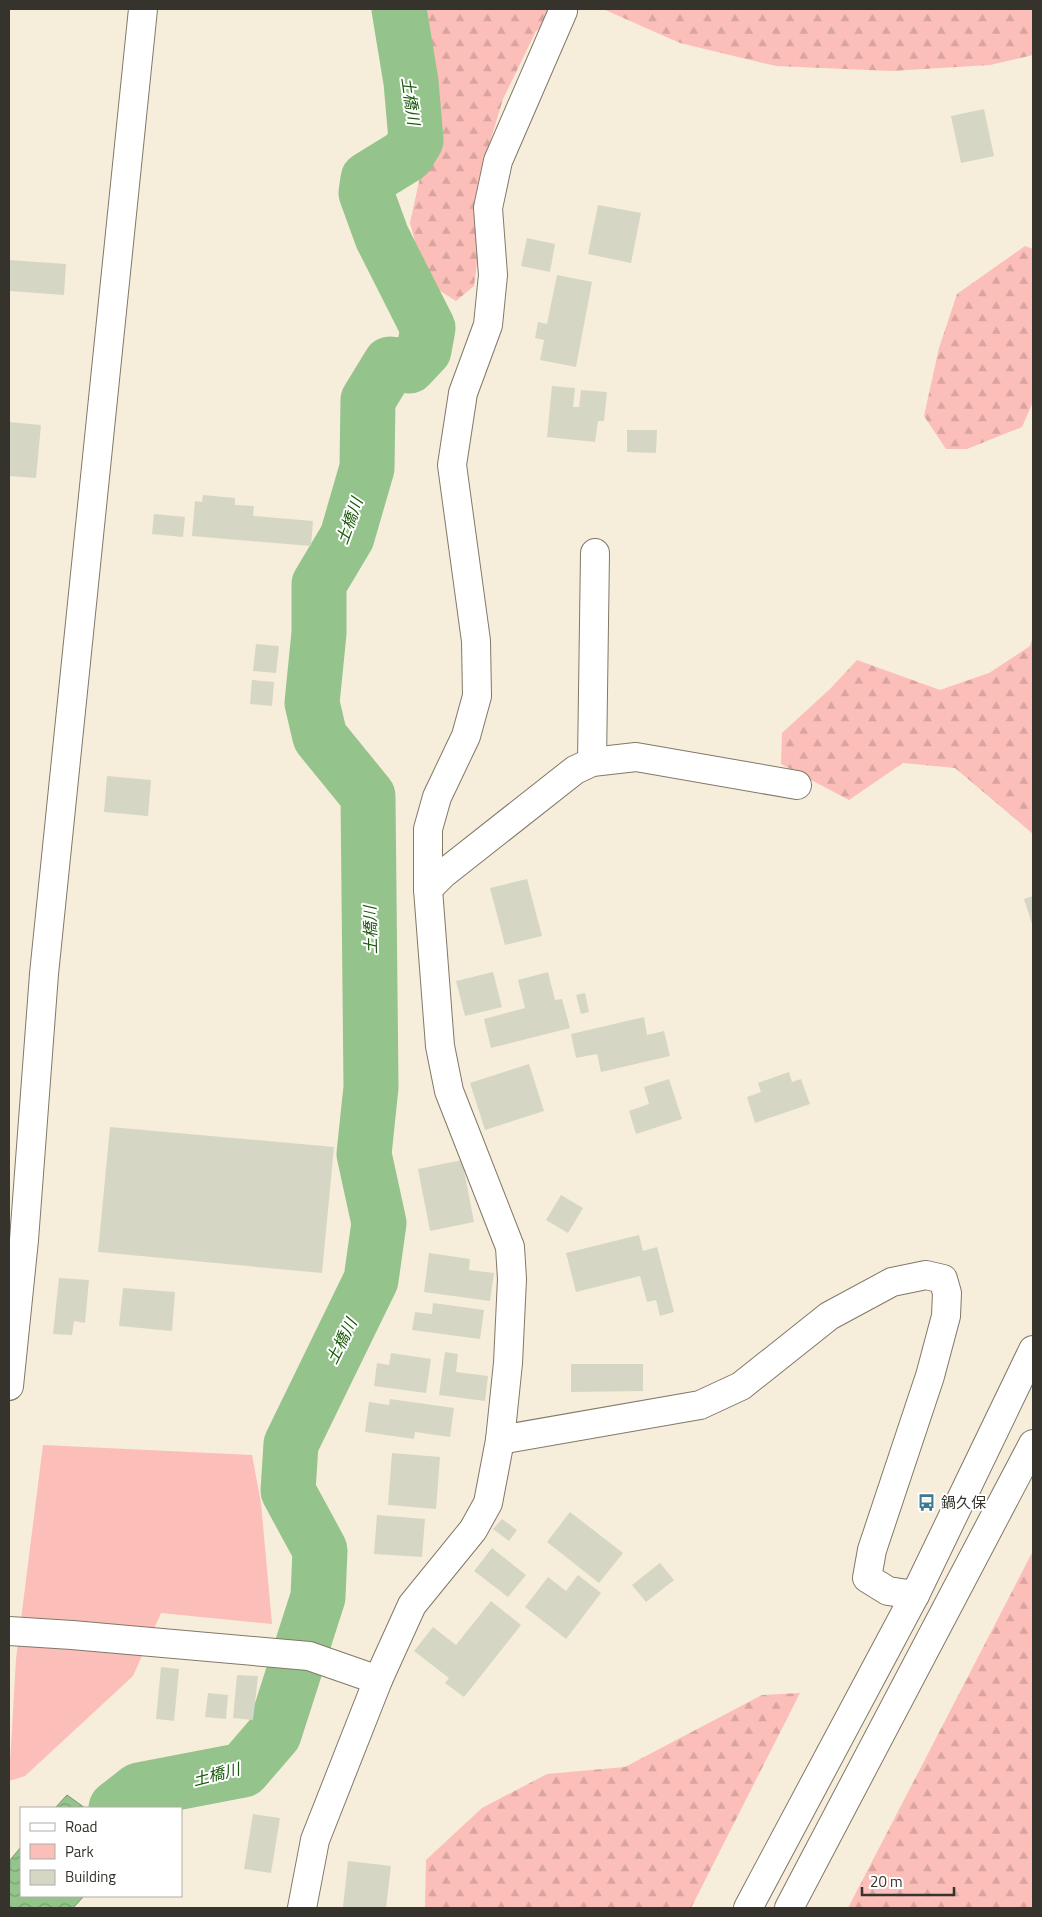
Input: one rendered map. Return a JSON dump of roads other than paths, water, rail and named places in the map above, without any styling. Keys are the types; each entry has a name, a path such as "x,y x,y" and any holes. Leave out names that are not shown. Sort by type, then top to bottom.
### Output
{"street":[{"path":"9,1386 24,1240 44,974 143,9"},
{"path":"302,1908 315,1840 378,1680 412,1605 473,1530 488,1503 500,1440 508,1363 512,1279 510,1247 450,1091 440,1046 428,889 428,829 437,797 466,736 477,696 476,641 452,465 463,393 488,325 493,275 488,208 498,161 563,11 562,9"},
{"path":"592,762 595,553"},
{"path":"428,889 443,874 575,770 592,762 636,757 797,785"},
{"path":"500,1440 700,1405 741,1386 829,1316 892,1282 926,1275 943,1279 948,1292 946,1316 930,1376 872,1550 866,1578 888,1591 915,1595"},
{"path":"748,1908 915,1595 1033,1350"},
{"path":"789,1908 1033,1444"},
{"path":"9,1631 72,1634 309,1656 378,1680"}],"water":[{"path":"134,1777 159,1779 167,1785 168,1798 161,1807 101,1807"},
{"path":"67,1795 84,1807 56,1807"},
{"path":"20,1848 20,1897 83,1897 73,1908 9,1908 10,1860"}],"waterway":[{"name":"土橋川","path":"117,1807 139,1790 243,1770 274,1734 318,1597 320,1550 288,1491 291,1444 371,1280 379,1223 364,1154 371,1087 368,796 320,737 312,703 319,633 319,584 347,537 367,468 368,400 390,364 409,366 424,350 428,328 382,237 366,193 368,179 407,155 416,140 411,82 399,9"}],"place":[{"name":"鍋久保","path":"927,1502"}]}
